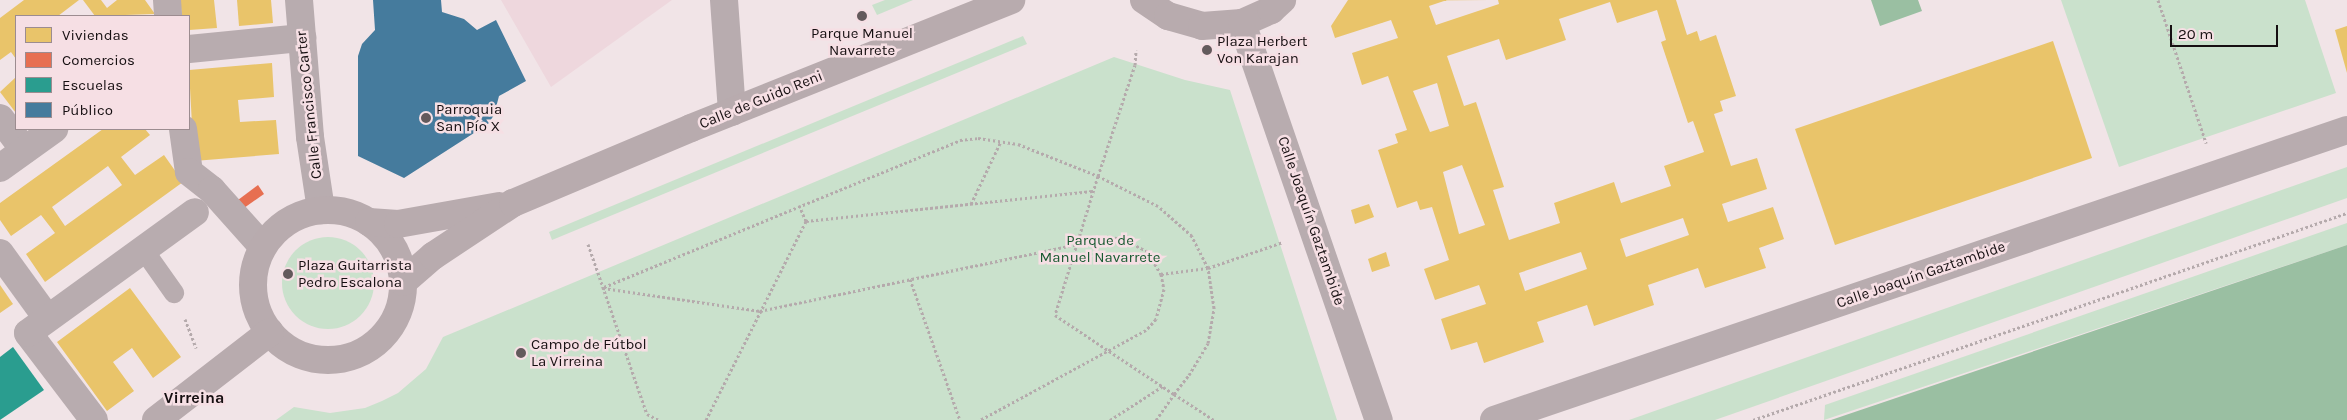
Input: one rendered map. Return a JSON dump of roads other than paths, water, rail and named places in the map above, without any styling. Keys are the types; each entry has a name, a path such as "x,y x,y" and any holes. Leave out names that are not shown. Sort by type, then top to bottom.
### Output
{"main road":[{"name":"Calle de Guido Reni","path":"403,282 433,256 512,203 1011,0"},
{"path":"1144,0 1168,16 1202,26 1242,23 1271,10 1282,0"},
{"name":"Calle de Guido Reni","path":"369,222 398,224 512,203"},
{"path":"321,210 338,211 369,222 392,246 403,282 401,301 395,318 371,347 354,356 336,360 308,357 283,345 270,332 257,308 253,281 263,247 288,221 321,210"},
{"path":"156,420 270,332"}],"street":[{"path":"167,0 168,15"},
{"name":"Calle Francisco Carter","path":"299,0 321,210"},
{"path":"724,0 732,112"},
{"name":"Calle Joaquín Gaztambide","path":"1242,23 1379,420"},
{"path":"190,49 302,38"},
{"path":"0,118 24,150"},
{"path":"0,168 53,130"},
{"path":"183,130 189,172 212,190 263,247"},
{"name":"Calle Joaquín Gaztambide","path":"1494,420 2347,130"},
{"path":"37,325 194,212"},
{"path":"0,253 37,325 94,420"}],"lane":[{"path":"143,249 174,293"}],"place":[{"name":"Parque Manuel Navarrete","path":"862,16"},
{"name":"Plaza Herbert Von Karajan","path":"1207,50"},
{"name":"Parroquia San Pío X","path":"426,118"},
{"name":"Plaza Guitarrista Pedro Escalona","path":"288,274"},
{"name":"Campo de Fútbol La Virreina","path":"521,353"}],"district":[{"name":"Virreina","path":"194,398"}],"park label":[{"name":"Parque de Manuel Navarrete","path":"1100,248"}]}
